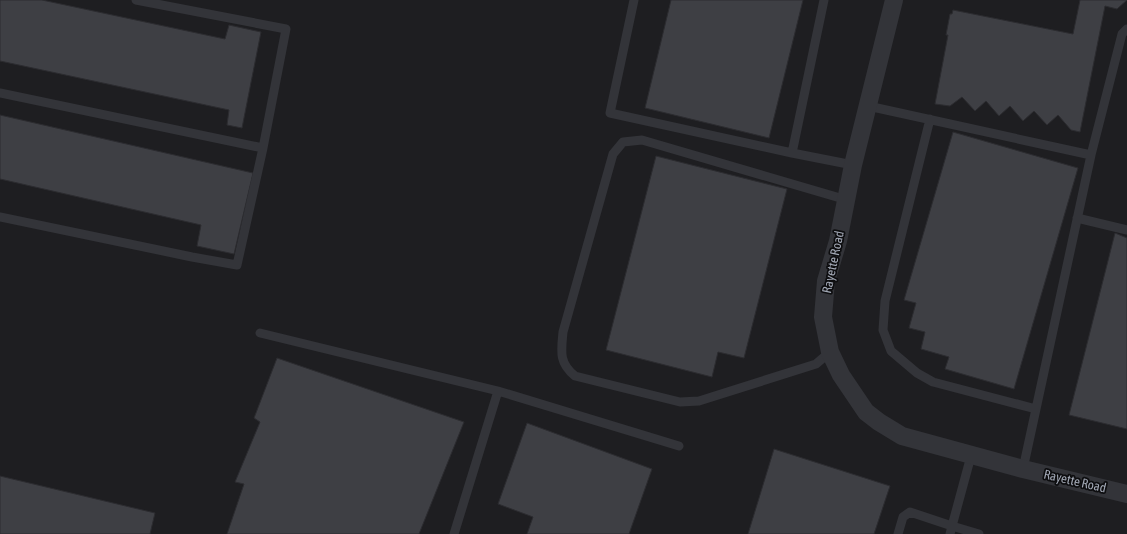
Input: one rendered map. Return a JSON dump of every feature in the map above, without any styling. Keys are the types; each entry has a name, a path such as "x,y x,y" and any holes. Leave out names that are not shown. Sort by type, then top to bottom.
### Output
{"street":[{"name":"Rayette Road","path":"894,0 853,165 847,200 826,281 823,317 830,352 854,395 866,412 902,436 971,456 1127,494"}],"lane":[{"path":"0,217 237,265 263,148 286,29 136,0"},
{"path":"634,0 610,113 853,165"},
{"path":"792,153 824,0"},
{"path":"1023,469 1091,155 1122,34 1127,29"},
{"path":"0,94 263,148"},
{"path":"868,106 1091,155"},
{"path":"930,120 885,301 883,330 891,351 901,361 933,382 1036,409"},
{"path":"830,352 816,364 730,393 699,401 680,402 575,376 566,369 561,355 563,332 613,154 623,142 642,140 847,200"},
{"path":"1077,218 1127,230"},
{"path":"260,333 498,391 679,446"},
{"path":"454,534 498,391"},
{"path":"951,530 971,456"},
{"path":"898,534 903,517 910,512 951,530 979,534"}],"shaded area":[{"path":"0,0 1127,0 1127,534 0,534"}],"building":[{"path":"0,0 42,0 225,39 229,25 261,32 242,128 227,125 229,110 0,61"},
{"path":"671,0 803,0 769,138 645,108"},
{"path":"1080,0 1127,0 1117,9 1105,6 1080,132 1071,130 1058,115 1047,125 1034,111 1023,121 1010,106 999,116 986,101 975,111 962,97 950,106 935,104 948,35 946,35 950,14 952,14 953,10 1073,34"},
{"path":"0,115 253,173 234,254 197,246 201,225 0,179"},
{"path":"953,132 1078,168 1014,389 945,369 949,357 921,349 925,332 909,328 916,303 904,300"},
{"path":"656,156 787,189 744,358 718,352 712,377 606,350"},
{"path":"1115,233 1127,238 1127,429 1069,415"},
{"path":"277,358 464,422 419,534 227,534 244,484 235,482 260,422 254,418"},
{"path":"527,423 652,469 629,534 527,534 533,517 498,504"},
{"path":"774,449 890,486 874,534 748,534"},
{"path":"0,476 155,513 150,534 0,534"}]}
